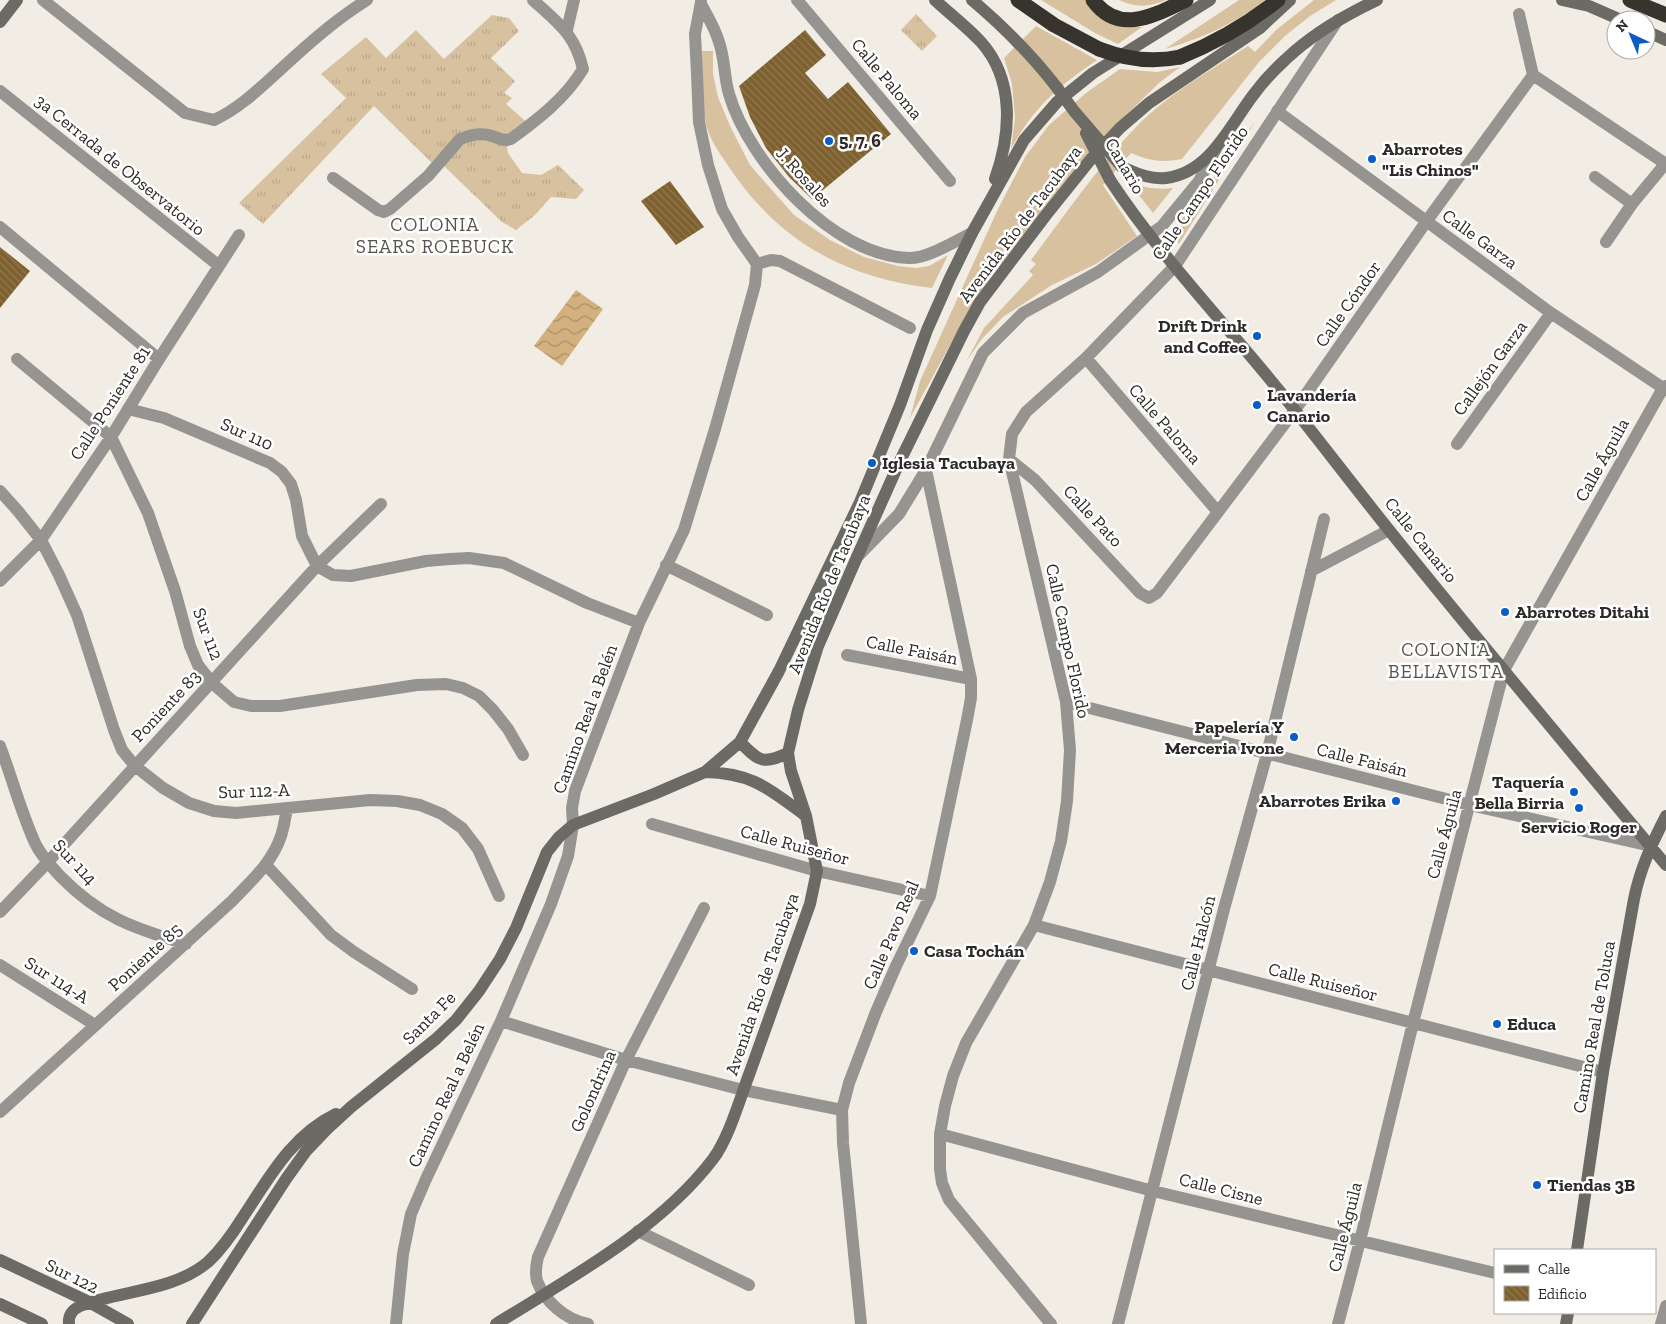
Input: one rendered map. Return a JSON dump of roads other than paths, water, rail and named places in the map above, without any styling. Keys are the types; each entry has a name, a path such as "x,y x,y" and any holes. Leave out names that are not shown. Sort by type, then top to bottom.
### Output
{"highway":[{"path":"1018,0 1075,37 1098,49 1140,60 1166,60 1180,57 1220,39 1278,0"},
{"path":"1093,0 1102,12 1110,17 1118,20 1128,20 1155,14 1186,0"},
{"path":"1630,0 1666,15"}],"main road":[{"path":"0,22 17,0"},
{"path":"935,0 981,42 994,60 1007,98 1008,125 1003,157 984,210"},
{"path":"972,0 1016,38 1122,168 1146,177 1165,178 1176,176 1193,168 1218,145 1254,94 1284,60 1315,34 1339,19 1377,0"},
{"name":"Avenida Río de Tacubaya","path":"705,772 740,742 786,656 860,502 900,405 927,330 972,233 1024,140 1057,102 1093,73 1210,0"},
{"name":"Avenida Río de Tacubaya","path":"496,1324 638,1231 684,1192 714,1158 732,1122 810,904 816,871 806,816 790,771 788,753 798,710 818,646 857,557 899,463 980,302 1091,159 1135,114 1260,28 1290,0"},
{"path":"1562,0 1589,6 1606,13"},
{"name":"Canario","path":"1074,111 1110,180 1150,236"},
{"name":"Calle Canario","path":"1150,236 1295,410 1389,530 1666,865"},
{"path":"740,742 756,758 763,761 775,759 788,753"},
{"path":"705,772 725,772 755,781 806,816"},
{"name":"Santa Fe","path":"192,1324 281,1187 306,1152 351,1107 436,1039 456,1020 479,992 500,959 516,928 547,852 559,837 573,825 705,772"},
{"name":"Camino Real de Toluca","path":"1577,1249 1603,1072 1634,899 1639,876 1666,816"},
{"path":"69,1324 68,1318 74,1309 89,1302 170,1282 187,1275 207,1262 222,1247 288,1150 306,1133 328,1118 351,1107"},
{"name":"Sur 122","path":"0,1260 89,1302 128,1324"},
{"path":"515,1324 544,1294"},
{"path":"0,1304 42,1324"}],"street":[{"path":"43,0 186,113 214,120 226,115 246,100 321,33 367,0"},
{"path":"333,178 378,210 384,212 413,190 439,165 454,143 467,136 484,134 502,140 511,139 536,121 576,81 583,69 580,57 567,30 532,0"},
{"path":"567,30 574,0"},
{"name":"Calle Paloma","path":"797,0 950,181"},
{"path":"702,1 695,34 699,122 708,165 722,209 738,237 757,264 771,260 780,261 910,328"},
{"name":"J. Rosales","path":"702,1 720,43 729,94 744,129 767,166 816,219 850,240 872,250 893,256 910,258 925,255 972,233"},
{"path":"1519,14 1533,75 1665,164 1632,204 1606,242"},
{"name":"Calle Campo Florido","path":"1051,1324 949,1200 942,1183 940,1169 940,1134 953,1076 966,1043 1034,925 1052,874 1061,841 1067,801 1070,750 1066,702 1009,459 1012,434 1026,412 1086,358 1175,266 1276,111 1339,19"},
{"name":"Calle Cóndor","path":"1149,598 1157,593 1295,410 1426,222 1533,75"},
{"name":"3a Cerrada de Observatorio","path":"0,91 218,265"},
{"name":"Calle Garza","path":"1276,111 1551,313 1665,388"},
{"path":"857,557 899,514 926,470 983,353 1023,313 1098,272 1162,226 1199,181 1218,145"},
{"path":"1595,177 1632,204"},
{"path":"0,227 158,359"},
{"name":"Calle Poniente 81","path":"0,581 41,540 111,437 158,359 239,235"},
{"name":"Camino Real a Belén","path":"396,1324 404,1254 411,1214 501,1021 559,884 568,856 573,825 572,808 575,791 639,623 684,530 715,429 755,285 757,264"},
{"name":"Callejón Garza","path":"1458,444 1551,313"},
{"name":"Calle Paloma","path":"1086,358 1218,512"},
{"name":"Sur 112","path":"17,359 111,437 148,513 175,591 190,646 198,665 212,683 234,702 251,706 280,706 417,685 446,684 463,688 479,696 508,729 523,755"},
{"name":"Calle Águila","path":"1338,1324 1504,670 1665,388"},
{"name":"Sur 110","path":"128,410 164,418 270,463 282,472 290,484 296,500 302,536 317,566"},
{"name":"Calle Pato","path":"1009,459 1036,480 1140,593 1149,598"},
{"name":"Calle Pavo Real","path":"861,1324 843,1143 842,1110 876,1012 930,896 968,720 971,698 971,679 926,470"},
{"name":"Sur 112-A","path":"0,492 41,540 59,575 77,615 114,730 122,750 135,766 163,788 189,804 214,812 236,813 370,800 397,801 427,808 442,814 462,828 478,849 499,896"},
{"name":"Poniente 83","path":"0,912 212,683 317,566 381,504"},
{"name":"Calle Halcón","path":"1118,1324 1208,971 1266,754 1324,519"},
{"path":"1311,571 1389,530"},
{"path":"317,566 332,574 351,576 426,561 450,559 469,558 504,564 587,603 639,623"},
{"path":"666,565 767,615"},
{"name":"Calle Faisán","path":"847,655 971,679"},
{"name":"Calle Faisán","path":"1066,702 1470,805 1651,846"},
{"name":"Sur 114","path":"0,746 36,844 47,863 76,892 98,909 124,924 186,944"},
{"name":"Poniente 85","path":"1,1109 232,901 266,865 275,851 282,834 287,809"},
{"name":"Calle Ruiseñor","path":"652,824 816,871 930,896"},
{"path":"266,865 331,935 412,989"},
{"name":"Golondrina","path":"544,1294 537,1280 538,1257 626,1060 704,908"},
{"name":"Calle Ruiseñor","path":"1034,925 1603,1072"},
{"name":"Sur 114-A","path":"0,965 95,1025"},
{"path":"501,1021 626,1060 743,1090 842,1110"},
{"name":"Calle Cisne","path":"940,1134 1153,1191 1494,1273"},
{"path":"638,1231 749,1285"},
{"path":"544,1294 561,1312 579,1322 588,1324"},
{"path":"1661,1324 1666,1306"}],"water":[{"path":"576,290 603,309 562,366 534,346"}],"place":[{"name":"5, 7, 6","path":"829,141"},
{"name":"Abarrotes \"Lis Chinos\"","path":"1372,159"},
{"name":"Drift Drink and Coffee","path":"1257,336"},
{"name":"Lavandería Canario","path":"1257,405"},
{"name":"Iglesia Tacubaya","path":"872,463"},
{"name":"Abarrotes Ditahi","path":"1505,612"},
{"name":"Papelería Y Merceria Ivone","path":"1294,737"},
{"name":"Taquería Bella Birria","path":"1574,792"},
{"name":"Abarrotes Erika","path":"1396,801"},
{"name":"Servicio Roger","path":"1579,808"},
{"name":"Casa Tochán","path":"914,951"},
{"name":"Educa","path":"1497,1024"},
{"name":"Tiendas 3B","path":"1537,1185"}],"district":[{"name":"COLONIA SEARS ROEBUCK","path":"435,235"},
{"name":"COLONIA BELLAVISTA","path":"1446,660"}]}
